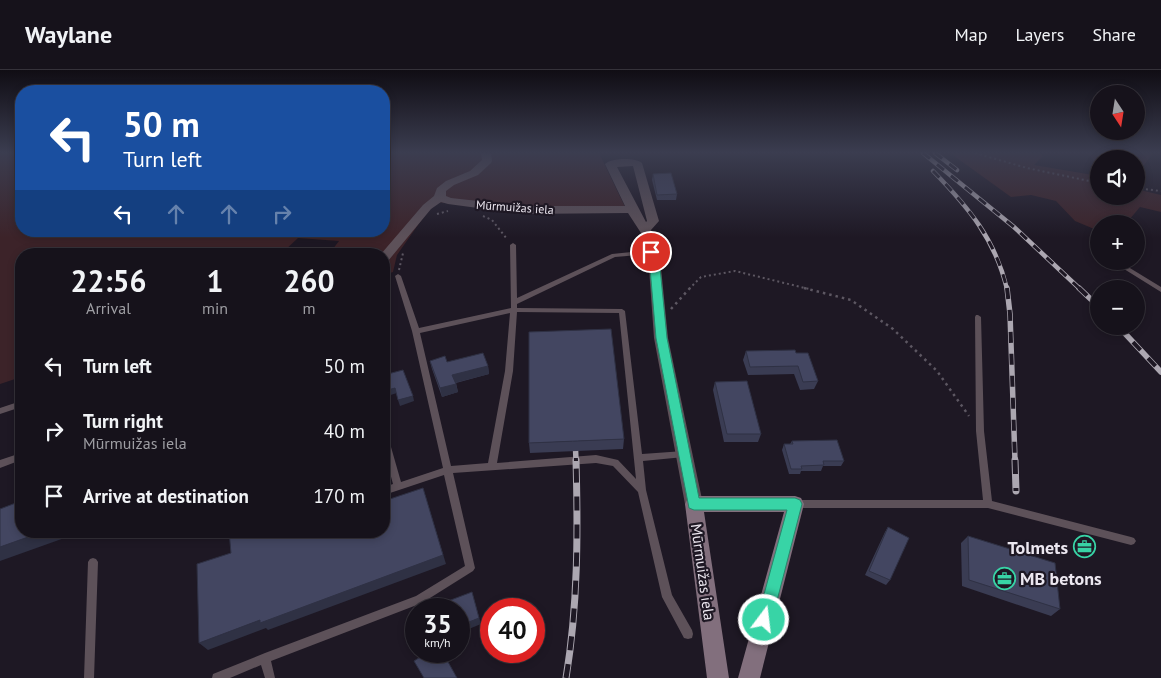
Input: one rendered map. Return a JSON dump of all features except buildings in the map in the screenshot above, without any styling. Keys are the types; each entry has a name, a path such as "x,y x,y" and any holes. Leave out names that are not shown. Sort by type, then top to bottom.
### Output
{"street":[{"path":"390,251 427,207 440,198 441,190 454,181"},
{"name":"Mūrmuižas iela","path":"618,181 645,230 655,268 661,338 694,504 718,678"},
{"name":"Mūrmuižas iela","path":"642,181 654,221 645,230"},
{"name":"Mūrmuižas iela","path":"440,198 448,202 524,210 632,209"},
{"path":"694,504 795,504 749,678"}],"lane":[{"path":"492,465 509,371 514,306 513,245"},
{"path":"416,331 514,306 614,255 651,252"},
{"path":"1129,270 1161,290"},
{"path":"218,678 265,658 419,600 470,568 416,331 398,276"},
{"path":"514,306 622,311 642,490 667,596 688,634"},
{"path":"978,317 980,431 988,504"},
{"path":"0,411 15,406"},
{"path":"638,458 684,454"},
{"path":"0,464 15,459"},
{"path":"390,489 448,470 492,465 596,459 615,463 642,490"},
{"path":"390,460 398,486"},
{"path":"795,504 988,504 1130,541"},
{"path":"89,678 93,562"},
{"path":"265,658 270,678"}],"path":[{"path":"1145,189 1161,192"},
{"path":"432,217 437,213 454,210"},
{"path":"478,214 492,220 513,245"},
{"path":"398,276 403,252"},
{"path":"660,320 701,277 735,271 851,300 892,330 937,371 980,431"}],"shaded area":[{"path":"0,181 15,181 15,237 390,237 390,181 613,181 625,207 531,209 434,202 397,255 393,272 390,273 390,248 334,248 339,241 298,238 287,248 15,248 15,379 0,384"},
{"path":"989,181 1090,181 1090,205 1145,205 1145,191 1161,195 1161,212 1140,207 1133,215 1090,215 1090,227 1075,221 1056,201 1031,195 1011,197"}],"railway":[{"path":"943,181 969,211 988,239 1002,271 1007,289"},
{"path":"958,181 1014,227 1080,289"},
{"path":"1007,288 1010,314 1015,461"},
{"path":"1079,288 1090,298"},
{"path":"1126,335 1161,372"},
{"path":"575,436 576,461"},
{"path":"566,678 575,596 576,460"},
{"path":"1015,460 1016,491"}],"place":[{"name":"Tolmets","path":"1084,547"},
{"name":"MB betons","path":"1004,578"}],"route":[{"path":"651,252 655,268 661,338 694,504 795,504 764,620"}]}
